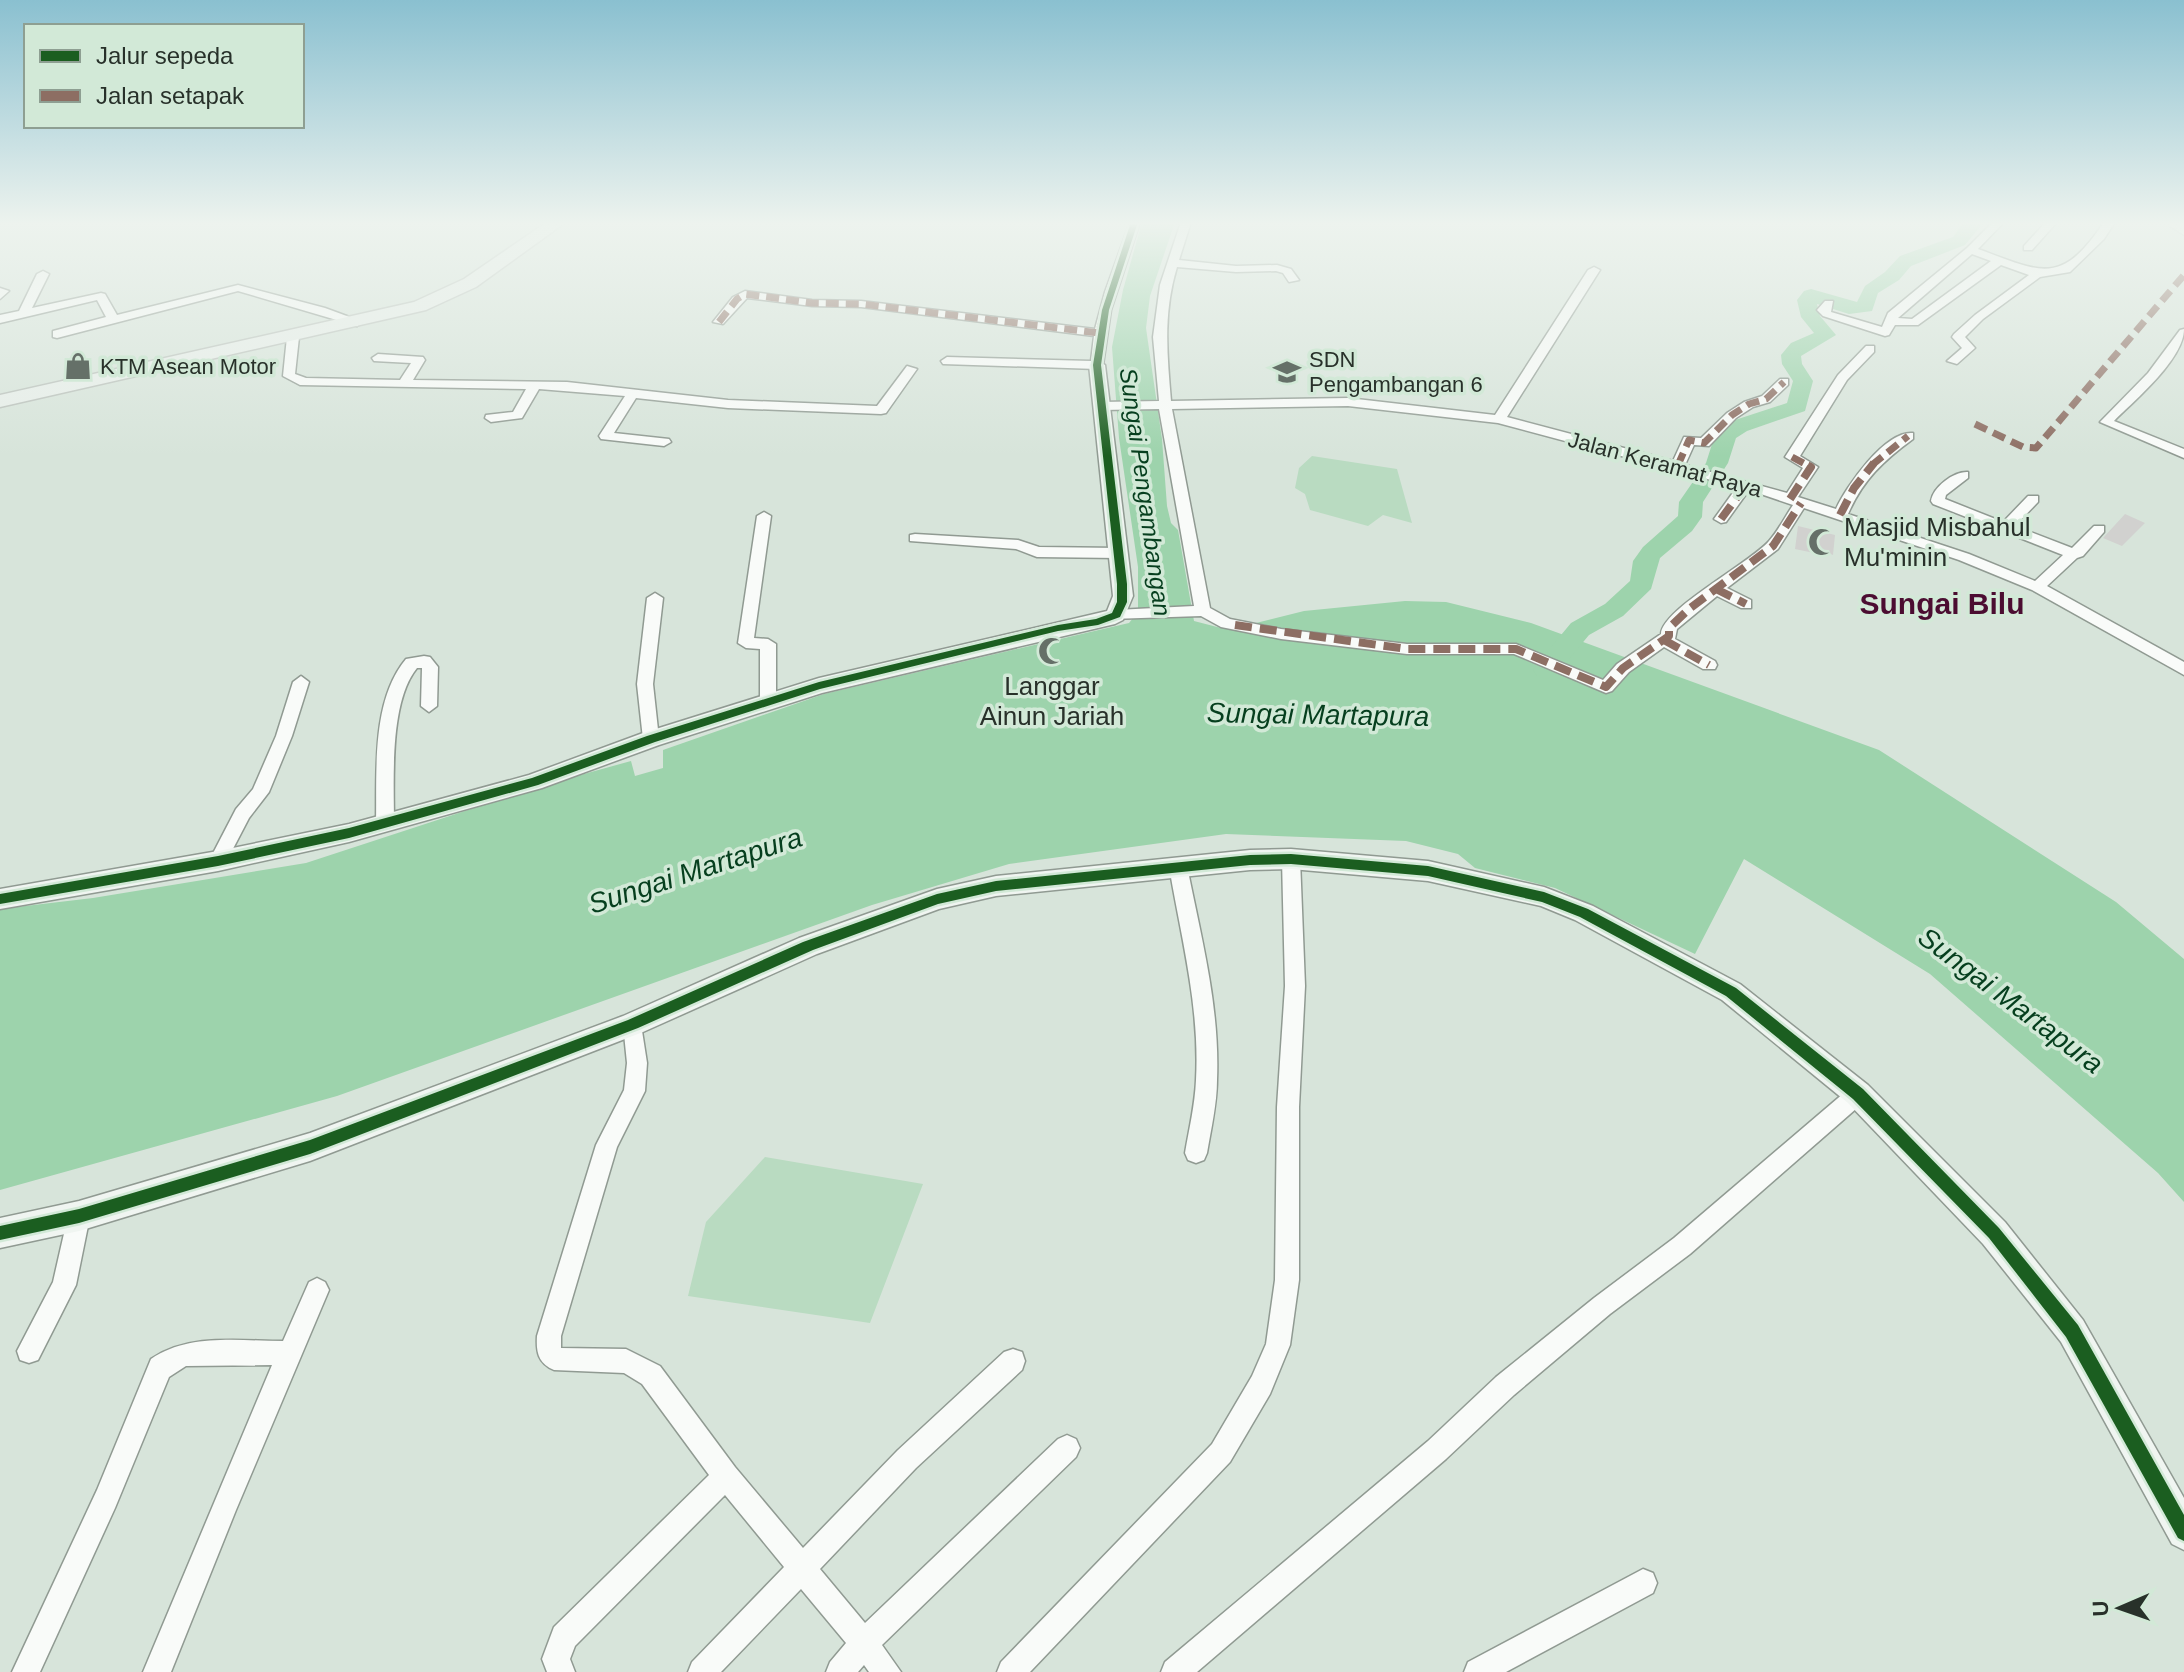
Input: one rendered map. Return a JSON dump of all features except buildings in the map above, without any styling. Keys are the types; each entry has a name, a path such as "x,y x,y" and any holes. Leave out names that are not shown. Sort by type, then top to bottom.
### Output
{"main road":[{"path":"0,401 293,337 433,300"}],"street":[{"path":"24,313 30,300"},
{"path":"0,319 83,300"},
{"path":"103,300 113,319"},
{"path":"57,334 190,300"},
{"path":"280,300 357,322"},
{"path":"719,322 736,300"},
{"path":"790,300 861,304 1099,333"},
{"path":"1107,300 1099,333 1097,365 1106,406 1125,615"},
{"path":"1164,300 1160,316 1164,404 1200,611"},
{"path":"1499,419 1577,300"},
{"path":"1886,330 1892,315 1910,300"},
{"path":"1829,303 1823,310 1827,314 1886,330 1914,323 1945,300"},
{"path":"1953,361 1969,348 1958,337 2002,300"},
{"path":"2184,333 2135,394 2106,422 2184,454"},
{"path":"293,337 289,376 294,379 535,385 744,405 879,410 911,369"},
{"path":"0,899 218,861 385,824 534,782 651,739 898,665 1125,615 1200,611 1226,623 1281,634 1407,649 1516,649 1606,687 1623,668 1669,636 1669,628 1682,615 1773,546 1811,467 1792,457 1842,378 1870,349"},
{"path":"378,358 419,360 404,384"},
{"path":"947,361 1097,365"},
{"path":"1678,466 1689,440 1704,443 1753,401 1766,399 1784,382"},
{"path":"491,418 517,415 535,385"},
{"path":"633,393 606,436 664,442"},
{"name":"Jalan Keramat Raya","path":"1106,406 1348,402 1399,405 1499,419 1746,485 1964,557 2037,587 2184,669"},
{"path":"1840,515 1860,474 1871,462 1908,436"},
{"path":"1963,475 1939,493 1938,501 2070,553 2078,553 2099,529"},
{"path":"1721,519 1746,485"},
{"path":"2006,527 2033,499"},
{"path":"764,516 746,643 768,644 768,702"},
{"path":"915,538 1018,545 1037,552 1119,553"},
{"path":"2037,587 2070,557 2070,553"},
{"path":"1716,589 1746,604"},
{"path":"651,739 645,684 655,598"},
{"path":"1664,640 1709,665"},
{"path":"385,824 394,705 403,673 412,663 424,661 430,667 429,706"},
{"path":"218,861 242,814 260,792 284,736 301,682"},
{"path":"1011,1672 1221,1453 1261,1385 1278,1345 1287,1280 1288,1107 1295,986 1291,859"},
{"path":"0,1233 79,1216 273,1160 633,1024 765,963 937,899 996,886 1178,866 1291,859 1439,873 1563,903 1731,992 1858,1094 1994,1233 2072,1331 2184,1532"},
{"path":"1178,866 1197,961 1207,1056 1207,1080 1196,1153"},
{"path":"633,1024 637,1063 634,1091 607,1145 549,1336 548,1351 554,1358 562,1360 626,1361 645,1370 726,1476 887,1672"},
{"path":"1175,1672 1437,1450 1505,1386 1602,1306 1682,1246 1858,1094"},
{"path":"29,1351 64,1285 73,1255 79,1216"},
{"path":"157,1672 317,1290"},
{"path":"26,1672 106,1499 160,1368 186,1354 290,1353"},
{"path":"702,1672 907,1459 1013,1361"},
{"path":"840,1672 864,1643 1067,1448"},
{"path":"561,1672 556,1659 564,1637 726,1476"},
{"path":"1478,1672 1643,1583"}],"shaded area":[{"path":"1312,456 1397,469 1412,523 1383,515 1368,526 1310,510 1305,494 1295,488 1299,468"},
{"path":"765,1157 923,1184 870,1323 688,1296 706,1222"}],"water":[{"path":"1121,300 1149,300 1146,328 1162,439 1167,506 1171,523 1178,530 1194,621 1221,628 1240,627 1304,611 1405,601 1446,602 1531,623 1879,750 2116,902 2184,959 2184,1202 2158,1173 1930,974 1744,859 1695,954 1555,888 1475,868 1458,854 1406,841 1226,834 1009,864 872,905 337,1096 0,1190 0,909 93,898 306,863 544,785 631,761 635,776 663,768 663,750 824,694 1129,623 1138,612 1138,567 1119,438 1112,347"}],"waterway":[{"path":"1546,670 1580,629 1614,610 1642,583 1642,571 1651,552 1690,517 1689,509 1694,495 1717,463 1728,433 1797,406 1803,381 1792,364 1791,355 1798,347 1826,335 1811,317 1807,300"},
{"path":"1826,300 1849,308 1865,307 1867,300"}],"marked path":[{"path":"719,322 736,300"},
{"path":"790,300 861,304 1099,333 1101,324"},
{"path":"1975,424 2023,447 2036,448 2163,300"},
{"path":"1678,466 1689,440 1704,443 1732,415 1749,404 1766,399 1784,382"},
{"path":"1840,515 1860,478 1908,436"},
{"path":"1790,499 1811,467 1792,457"},
{"path":"1721,519 1746,485"},
{"path":"1235,625 1407,649 1516,649 1606,687 1623,668 1669,636 1669,628 1689,609 1773,546 1801,503"},
{"path":"1716,589 1746,604"},
{"path":"1664,640 1709,665"}],"cycle path":[{"path":"0,899 218,861 349,833 534,782 651,739 819,686 1058,628 1098,622 1116,615 1122,602 1122,584 1097,365 1108,300"},
{"path":"0,1233 79,1216 310,1147 633,1024 808,946 937,899 996,886 1250,860 1291,859 1428,871 1544,897 1584,913 1731,992 1858,1094 1994,1233 2072,1331 2184,1532"}],"place":[{"name":"KTM Asean Motor","path":"78,366"},
{"name":"SDN Pengambangan 6","path":"1287,372"},
{"name":"Masjid Misbahul Mu'minin","path":"1822,542"},
{"name":"Langgar Ainun Jariah","path":"1052,651"}],"district":[{"name":"Sungai Bilu","path":"1942,604"}],"water label":[{"name":"Sungai Pengambangan","path":"1145,492"},
{"name":"Sungai Martapura","path":"1318,714"},
{"name":"Sungai Martapura","path":"695,870"},
{"name":"Sungai Martapura","path":"2011,1000"}]}
